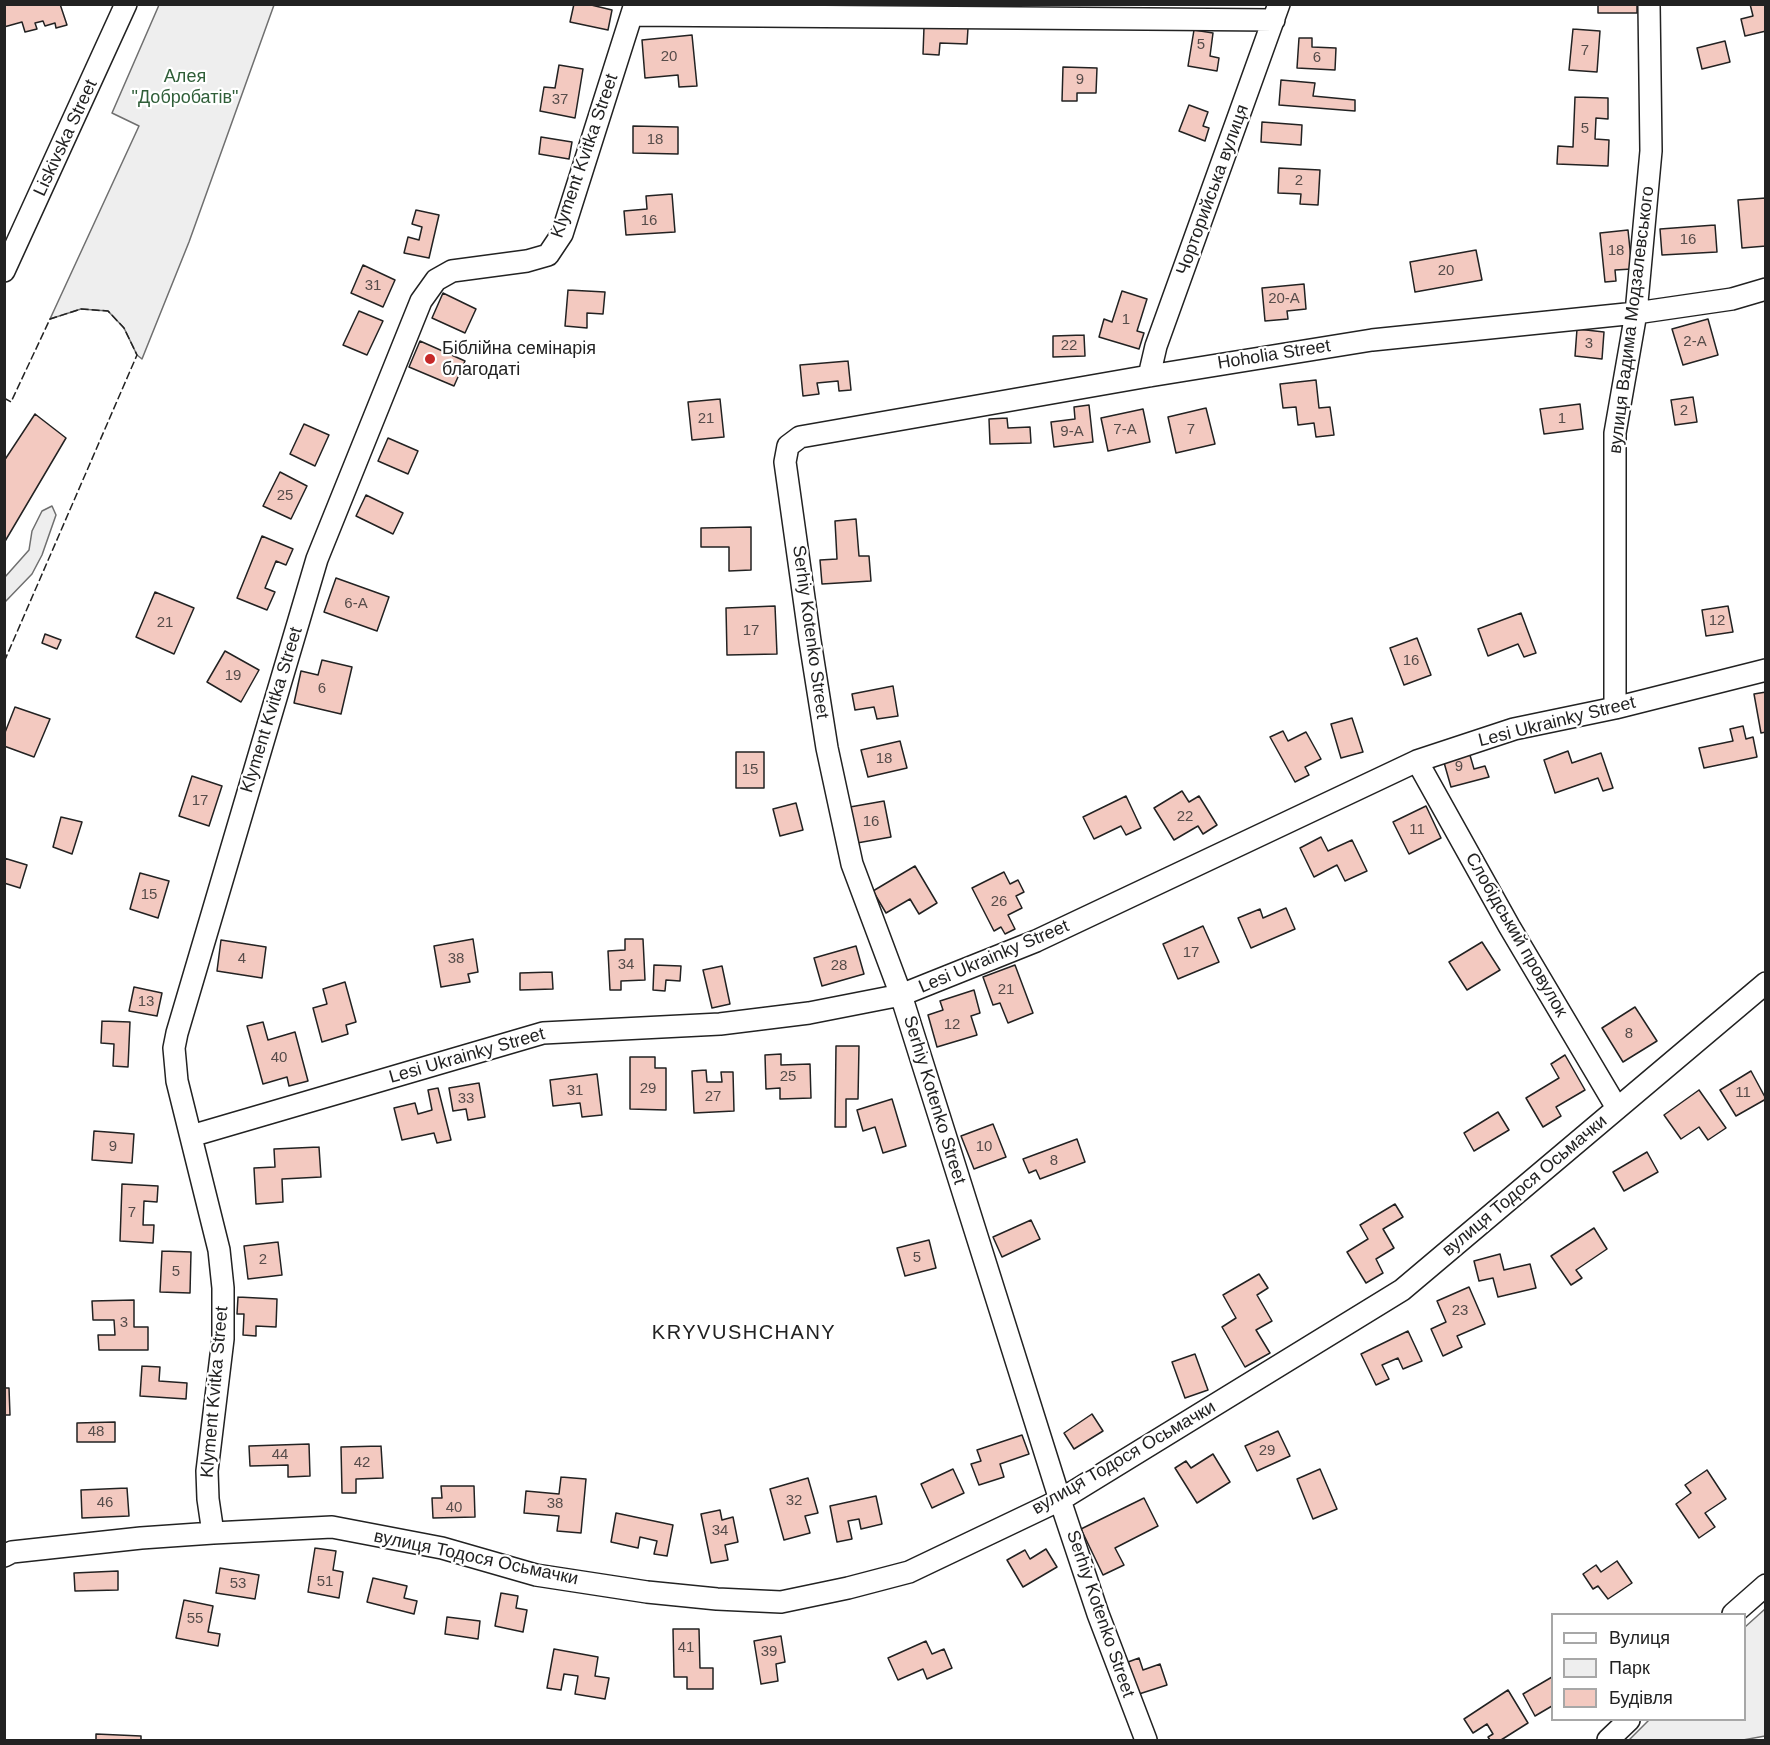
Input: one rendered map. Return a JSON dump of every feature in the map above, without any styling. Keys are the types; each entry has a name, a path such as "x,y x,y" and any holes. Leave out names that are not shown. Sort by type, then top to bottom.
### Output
{"street":[{"name":"Liskivska Street","path":"4,271 126,4"},
{"name":"вулиця Вадима Модзалевського","path":"1615,708 1615,433 1636,313 1651,151 1649,4"},
{"path":"633,10 1277,12"},
{"name":"Klyment Kvitka Street","path":"213,1533 207,1471 223,1339 223,1288 219,1251 177,1081 174,1048 176,1040 317,559 421,301 436,280 452,271 527,261 548,255 562,234 633,10"},
{"name":"Чорторийська вулиця","path":"1149,376 1160,335 1277,12"},
{"name":"Hoholia Street","path":"788,446 800,437 1149,376 1390,337 1636,313 1732,299 1766,289"},
{"name":"Serhiy Kotenko Street","path":"788,446 785,462 827,748 852,864 901,995 1098,1614 1146,1740"},
{"name":"Lesi Ukrainky Street","path":"191,1136 543,1033 720,1023 809,1012 901,995 1047,936 1417,761 1514,729 1615,708 1766,670"},
{"name":"Слобідський провулок","path":"1417,761 1509,926 1617,1108"},
{"name":"вулиця Тодося Осьмачки","path":"4,1556 12,1552 213,1533 332,1527 442,1548 536,1575 647,1592 717,1599 781,1602 849,1588 909,1572 1060,1500 1402,1290 1766,982"},
{"path":"1734,1613 1766,1585"},
{"path":"1608,1740 1627,1721"}],"green space":[{"name":"Алея \"Добробатів\"","path":"159,5 274,5 189,242 142,359 137,355 124,328 108,311 81,309 50,319 139,126 112,113"},
{"path":"52,506 56,515 42,555 32,574 5,602 5,577 29,550 32,531 42,511"},
{"path":"1765,1609 1765,1736 1743,1740 1629,1740 1648,1721 1746,1721 1746,1626"}],"building":[{"path":"4,4 60,4 67,25 56,28 55,23 45,26 43,21 35,23 37,29 25,32 22,22 4,27"},
{"path":"574,4 587,4 612,10 608,30 570,22"},
{"path":"1598,4 1637,4 1637,13 1598,13"},
{"path":"1750,4 1766,4 1766,31 1745,36 1741,19 1753,16"},
{"path":"924,27 968,28 967,44 940,43 939,55 923,54"},
{"path":"1573,29 1600,31 1597,72 1569,70"},
{"path":"1194,30 1213,33 1210,56 1219,58 1217,71 1188,66"},
{"path":"692,35 697,86 679,87 678,75 645,78 642,40"},
{"path":"1299,38 1312,38 1312,47 1336,48 1335,70 1297,68"},
{"path":"1725,41 1730,62 1702,69 1697,48"},
{"path":"559,65 583,69 575,118 540,111 544,87 555,88"},
{"path":"1063,67 1097,68 1096,93 1077,93 1077,101 1062,101"},
{"path":"1281,80 1315,83 1313,96 1355,100 1355,111 1279,105"},
{"path":"1575,97 1608,98 1608,119 1596,118 1595,139 1609,140 1608,166 1557,164 1558,146 1573,147"},
{"path":"1189,105 1208,112 1203,126 1209,128 1205,141 1179,131"},
{"path":"1262,122 1302,125 1301,145 1261,142"},
{"path":"633,126 678,127 678,154 633,153"},
{"path":"541,137 572,142 569,159 539,154"},
{"path":"1279,168 1320,170 1318,205 1300,204 1301,194 1278,193"},
{"path":"672,194 675,232 626,235 624,211 647,209 646,196"},
{"path":"1766,198 1766,246 1742,248 1738,200"},
{"path":"416,210 439,215 429,258 404,253 408,237 419,240 422,227 412,224"},
{"path":"1715,225 1717,252 1662,255 1660,229"},
{"path":"1628,230 1632,269 1615,270 1616,281 1605,282 1600,233"},
{"path":"1476,250 1482,280 1415,292 1410,262"},
{"path":"363,265 395,280 383,307 351,293"},
{"path":"1304,284 1306,309 1287,311 1288,319 1265,321 1262,288"},
{"path":"568,290 605,292 603,314 587,313 587,328 565,326"},
{"path":"1122,291 1147,299 1137,331 1144,333 1139,349 1099,337 1104,319 1112,322"},
{"path":"443,293 476,309 465,333 432,318"},
{"path":"359,311 383,321 367,355 343,345"},
{"path":"1708,319 1718,355 1683,365 1672,329"},
{"path":"1577,329 1604,332 1602,359 1575,356"},
{"path":"1084,335 1085,356 1053,357 1053,336"},
{"path":"420,341 465,361 454,386 409,367"},
{"path":"848,361 851,390 839,391 838,381 817,383 819,394 803,396 800,365"},
{"path":"1316,380 1319,408 1330,407 1334,435 1316,437 1314,423 1298,425 1296,407 1283,408 1280,384"},
{"path":"1693,397 1697,422 1675,425 1671,400"},
{"path":"720,399 724,437 692,440 688,402"},
{"path":"1580,404 1583,429 1544,434 1540,409"},
{"path":"1089,405 1093,442 1054,447 1051,422 1075,419 1074,407"},
{"path":"1206,408 1215,444 1176,453 1168,417"},
{"path":"1143,409 1150,442 1108,451 1101,418"},
{"path":"35,414 66,438 4,543 4,461"},
{"path":"1007,418 1008,428 1030,427 1031,443 990,444 989,419"},
{"path":"304,424 329,435 315,466 290,454"},
{"path":"388,438 418,451 408,474 378,461"},
{"path":"280,472 307,486 291,519 263,506"},
{"path":"366,495 403,513 393,534 356,516"},
{"path":"856,519 859,556 869,556 871,581 822,584 820,560 837,559 835,521"},
{"path":"751,527 751,570 729,571 729,547 701,547 701,528"},
{"path":"262,536 293,549 286,565 276,561 265,588 275,592 267,610 237,598"},
{"path":"336,578 389,597 377,631 324,612"},
{"path":"155,592 194,608 174,654 136,637"},
{"path":"775,606 777,654 727,655 726,608"},
{"path":"1728,606 1733,632 1706,636 1702,610"},
{"path":"1521,613 1536,653 1524,657 1518,644 1488,656 1478,629"},
{"path":"45,634 61,640 57,649 42,643"},
{"path":"1417,638 1431,675 1404,685 1390,648"},
{"path":"225,651 259,670 241,702 207,682"},
{"path":"322,660 352,667 341,714 294,703 301,671 318,675"},
{"path":"893,686 898,716 877,719 874,707 855,710 852,694"},
{"path":"1766,692 1766,732 1761,733 1754,694"},
{"path":"15,707 50,719 34,757 4,746 4,735"},
{"path":"1352,718 1363,752 1341,758 1331,724"},
{"path":"1743,726 1746,739 1753,737 1757,757 1704,768 1699,748 1733,741 1730,729"},
{"path":"1283,731 1288,741 1306,732 1321,759 1305,767 1309,775 1295,782 1270,737"},
{"path":"900,741 907,768 868,777 861,750"},
{"path":"1467,745 1474,769 1485,766 1489,777 1451,787 1441,752"},
{"path":"1568,751 1572,763 1601,753 1613,788 1603,791 1598,778 1555,793 1544,760"},
{"path":"736,752 764,752 764,788 736,788"},
{"path":"192,776 222,786 209,826 179,816"},
{"path":"1182,791 1189,802 1199,796 1217,825 1203,834 1198,826 1174,840 1154,808"},
{"path":"1126,796 1141,828 1126,835 1121,826 1094,839 1083,817"},
{"path":"884,801 891,837 857,843 850,807"},
{"path":"796,803 803,830 780,836 773,809"},
{"path":"1426,806 1441,838 1409,854 1393,822"},
{"path":"61,817 82,822 72,854 53,847"},
{"path":"1321,837 1328,851 1352,840 1367,871 1345,881 1337,865 1314,877 1300,848"},
{"path":"4,858 27,865 20,888 4,883"},
{"path":"915,866 937,903 919,914 910,899 886,913 873,891"},
{"path":"1004,872 1010,884 1018,880 1024,892 1016,896 1022,908 1008,915 1015,929 1005,934 1001,927 994,931 972,888"},
{"path":"140,873 169,881 158,918 130,909"},
{"path":"1286,908 1295,929 1251,948 1238,918 1260,909 1263,918"},
{"path":"1203,926 1219,962 1178,979 1163,944"},
{"path":"473,939 478,972 468,974 470,982 441,987 434,946"},
{"path":"625,939 643,939 645,980 621,981 621,990 610,990 608,951 625,950"},
{"path":"221,940 266,947 262,978 217,971"},
{"path":"1482,942 1500,970 1467,990 1449,962"},
{"path":"856,946 864,974 822,986 814,958"},
{"path":"654,965 681,966 680,981 666,980 665,991 653,990"},
{"path":"1015,965 1033,1013 1008,1023 1000,1003 993,1005 983,977"},
{"path":"722,966 730,1004 712,1008 703,970"},
{"path":"552,972 553,989 520,990 520,973"},
{"path":"345,982 356,1022 346,1025 348,1034 322,1042 313,1008 327,1004 323,989"},
{"path":"134,987 162,993 157,1016 129,1011"},
{"path":"974,990 980,1013 971,1016 977,1035 937,1047 928,1015 943,1010 940,1001"},
{"path":"1635,1007 1657,1041 1623,1062 1602,1028"},
{"path":"102,1021 130,1022 128,1067 113,1066 114,1044 101,1043"},
{"path":"263,1022 268,1040 295,1032 308,1081 289,1086 287,1077 263,1084 247,1026"},
{"path":"836,1046 859,1046 858,1099 846,1099 846,1127 835,1127"},
{"path":"781,1054 781,1065 810,1064 811,1098 780,1099 780,1088 766,1089 765,1055"},
{"path":"1565,1055 1585,1090 1556,1107 1561,1116 1543,1127 1526,1098 1559,1078 1551,1064"},
{"path":"630,1057 655,1057 655,1068 666,1068 666,1110 630,1109"},
{"path":"706,1070 707,1082 722,1082 721,1072 733,1072 734,1111 694,1113 692,1071"},
{"path":"1751,1071 1766,1099 1736,1116 1720,1090"},
{"path":"597,1074 602,1115 582,1117 580,1103 553,1106 550,1080"},
{"path":"479,1083 485,1117 468,1120 466,1109 453,1111 449,1088"},
{"path":"438,1088 451,1140 437,1143 434,1133 402,1140 394,1108 415,1103 418,1114 432,1110 428,1090"},
{"path":"1699,1090 1726,1128 1708,1140 1699,1127 1681,1139 1664,1115"},
{"path":"892,1099 906,1146 883,1153 875,1127 863,1131 857,1110"},
{"path":"1498,1112 1509,1130 1474,1151 1464,1133"},
{"path":"993,1124 1006,1157 974,1169 961,1136"},
{"path":"94,1131 134,1134 132,1163 92,1160"},
{"path":"1077,1139 1085,1162 1040,1179 1036,1170 1029,1173 1023,1159"},
{"path":"319,1147 321,1177 282,1179 283,1202 256,1204 254,1168 275,1167 274,1149"},
{"path":"1647,1152 1658,1172 1624,1191 1613,1172"},
{"path":"122,1184 158,1186 157,1202 144,1201 143,1225 154,1225 153,1243 120,1241"},
{"path":"1395,1204 1403,1217 1383,1229 1394,1248 1376,1259 1383,1273 1366,1283 1347,1252 1368,1239 1360,1225"},
{"path":"1031,1220 1040,1239 1002,1257 993,1237"},
{"path":"1594,1228 1607,1249 1576,1270 1582,1278 1571,1285 1551,1256"},
{"path":"929,1240 936,1268 905,1276 897,1248"},
{"path":"278,1242 282,1275 248,1279 244,1246"},
{"path":"162,1251 191,1252 190,1293 160,1292"},
{"path":"1500,1254 1504,1270 1530,1264 1536,1288 1498,1297 1493,1278 1479,1281 1474,1261"},
{"path":"1259,1274 1268,1288 1257,1295 1272,1321 1256,1330 1270,1353 1245,1367 1222,1327 1236,1318 1223,1295"},
{"path":"1469,1287 1485,1324 1457,1336 1462,1347 1443,1356 1431,1329 1446,1322 1437,1301"},
{"path":"238,1297 277,1299 276,1327 256,1326 256,1336 243,1335 244,1314 237,1314"},
{"path":"134,1300 134,1327 148,1327 148,1350 99,1350 98,1335 115,1335 114,1320 93,1320 92,1301"},
{"path":"1408,1331 1422,1361 1403,1369 1398,1358 1382,1365 1389,1379 1376,1385 1361,1354"},
{"path":"1195,1354 1208,1390 1185,1398 1172,1362"},
{"path":"142,1366 160,1367 159,1381 187,1383 186,1399 140,1396"},
{"path":"4,1388 9,1388 10,1415 4,1415"},
{"path":"1092,1414 1103,1431 1074,1449 1064,1433"},
{"path":"115,1422 115,1442 77,1442 77,1423"},
{"path":"1278,1431 1290,1456 1257,1471 1245,1446"},
{"path":"1022,1435 1029,1454 1000,1464 1004,1477 979,1485 971,1464 981,1461 977,1450"},
{"path":"309,1444 310,1476 288,1477 288,1465 250,1466 249,1446"},
{"path":"381,1446 383,1478 356,1479 356,1493 342,1493 341,1447"},
{"path":"1213,1454 1230,1482 1197,1503 1175,1468 1186,1461 1191,1468"},
{"path":"953,1469 964,1493 932,1508 921,1484"},
{"path":"1320,1469 1337,1509 1313,1519 1297,1479"},
{"path":"1707,1470 1726,1499 1705,1513 1715,1527 1699,1538 1676,1504 1691,1493 1685,1485"},
{"path":"561,1477 586,1479 581,1533 557,1531 559,1516 524,1513 526,1491 559,1494"},
{"path":"808,1478 818,1513 805,1516 810,1533 784,1540 770,1489"},
{"path":"441,1486 474,1486 475,1517 433,1518 432,1498 442,1498"},
{"path":"127,1488 129,1516 82,1518 81,1490"},
{"path":"876,1496 882,1524 861,1529 859,1519 848,1521 852,1539 837,1542 830,1506"},
{"path":"1144,1498 1158,1526 1115,1548 1124,1565 1103,1575 1081,1529"},
{"path":"720,1510 722,1520 733,1517 738,1542 725,1545 728,1560 711,1563 701,1514"},
{"path":"616,1513 673,1525 667,1556 654,1554 657,1541 640,1537 638,1548 611,1542"},
{"path":"315,1548 336,1551 333,1570 343,1572 339,1598 308,1592"},
{"path":"1046,1549 1057,1567 1023,1587 1007,1560 1025,1550 1030,1559"},
{"path":"1617,1561 1632,1583 1608,1599 1598,1586 1593,1589 1583,1574 1596,1565 1601,1572"},
{"path":"220,1568 259,1575 255,1599 216,1593"},
{"path":"118,1571 118,1590 75,1591 74,1573"},
{"path":"373,1578 407,1586 404,1598 417,1601 414,1614 367,1602"},
{"path":"501,1593 518,1596 516,1608 527,1610 523,1632 495,1626"},
{"path":"184,1600 213,1606 208,1632 220,1634 218,1646 176,1638"},
{"path":"447,1617 480,1621 478,1639 445,1634"},
{"path":"673,1629 699,1629 700,1668 713,1668 713,1689 687,1689 687,1677 674,1677"},
{"path":"781,1636 785,1662 776,1664 778,1681 761,1684 754,1641"},
{"path":"926,1641 932,1654 944,1649 952,1668 927,1679 923,1669 898,1680 888,1658"},
{"path":"554,1649 598,1657 595,1676 609,1678 605,1699 575,1694 578,1676 564,1674 561,1690 547,1688"},
{"path":"1139,1658 1143,1670 1160,1664 1167,1685 1139,1694 1128,1662"},
{"path":"1551,1678 1551,1707 1535,1716 1523,1694"},
{"path":"1508,1690 1528,1723 1501,1740 1490,1740 1488,1737 1493,1734 1487,1724 1473,1733 1464,1719"},
{"path":"96,1734 141,1736 141,1740 96,1740"}],"fence":[{"path":"4,398 11,402 50,319 81,309 108,311 124,328 137,355 4,662"}],"place":[{"name":"Біблійна семінарія благодаті","path":"430,359"}],"district":[{"name":"KRYVUSHCHANY","path":"744,1333"}]}
